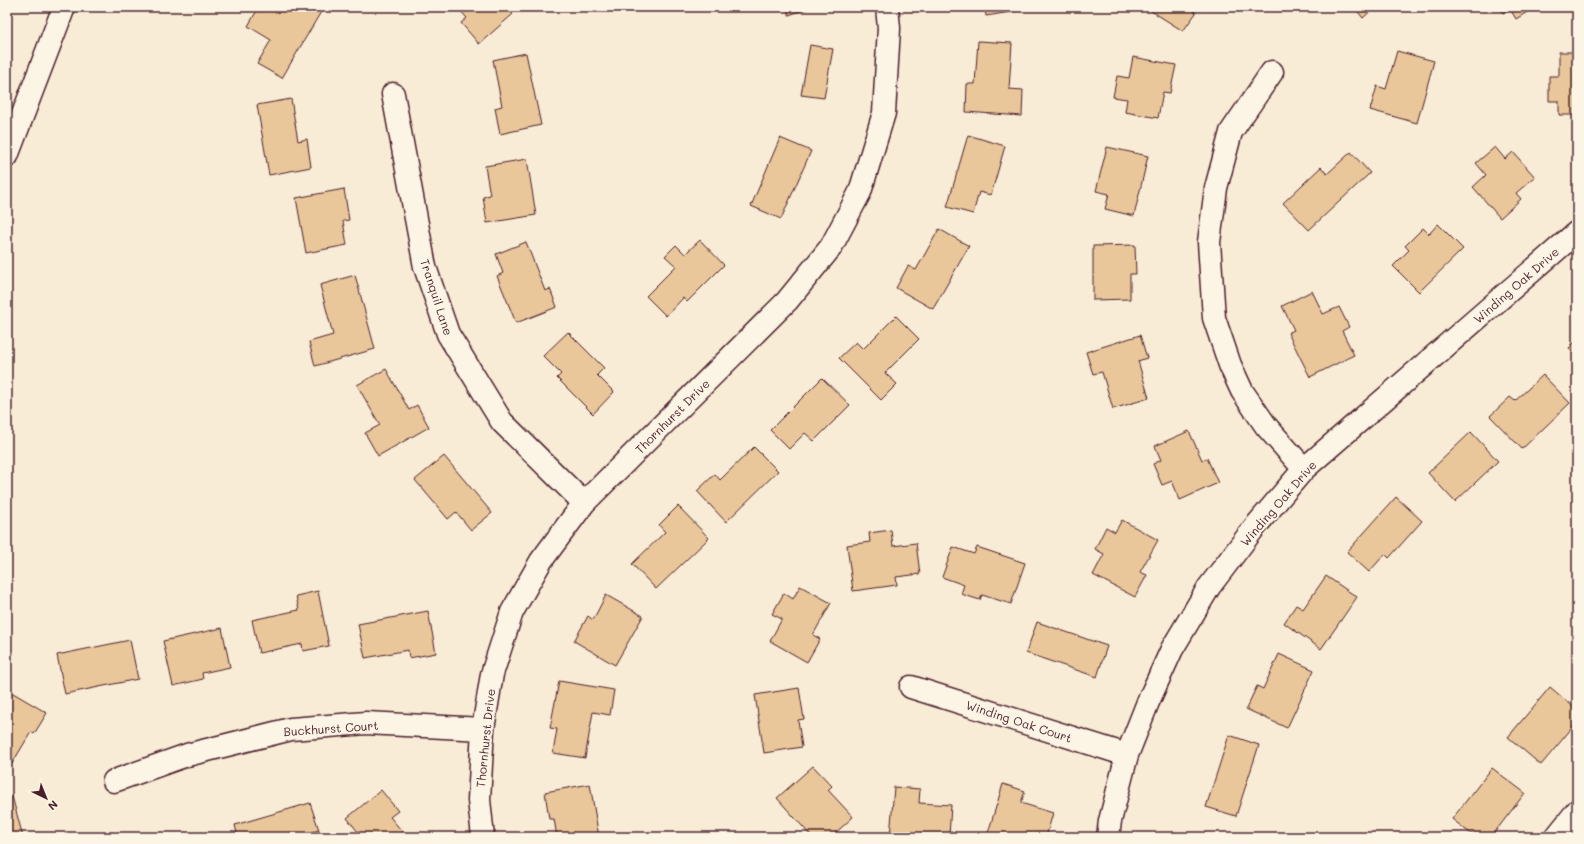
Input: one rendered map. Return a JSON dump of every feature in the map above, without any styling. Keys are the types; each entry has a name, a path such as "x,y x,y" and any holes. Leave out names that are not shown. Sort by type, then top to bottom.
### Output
{"street":[{"path":"7,156 64,7"},
{"name":"Thornhurst Drive","path":"483,837 479,800 483,729 492,674 512,612 541,561 584,503 787,301 831,247 860,192 884,113 889,28 887,7"},
{"path":"1272,72 1231,132 1216,188 1210,242 1214,318 1230,365 1242,391 1266,426 1304,469"},
{"name":"Tranquil Lane","path":"393,94 425,266 448,334 502,422 584,503"},
{"name":"Winding Oak Drive","path":"1108,837 1110,821 1127,755 1148,702 1172,649 1209,587 1254,528 1304,469 1577,232"},
{"name":"Winding Oak Court","path":"911,687 1127,755"},
{"name":"Buckhurst Court","path":"114,781 187,755 291,729 366,723 483,729"},
{"path":"1556,837 1577,811"}],"building":[{"path":"259,7 270,7 275,10 277,7 316,7 322,10 282,78 257,64 271,40 248,26"},
{"path":"457,7 506,7 513,14 479,44 461,23 467,18"},
{"path":"786,7 812,7 789,15"},
{"path":"985,7 1017,7 1017,11 986,16"},
{"path":"1145,7 1189,7 1196,13 1183,31"},
{"path":"1354,7 1375,7 1363,18"},
{"path":"1499,7 1535,7 1516,19 1510,9 1503,13"},
{"path":"978,41 1012,43 1009,89 1023,90 1022,116 966,112 967,84 975,84"},
{"path":"810,45 833,49 824,98 801,95"},
{"path":"1397,51 1434,61 1417,123 1370,110 1377,86 1386,89"},
{"path":"1559,52 1577,52 1577,115 1559,115 1559,101 1549,101 1549,76 1559,76"},
{"path":"526,53 541,125 500,134 495,108 502,106 493,60"},
{"path":"1133,57 1176,65 1170,93 1163,92 1158,118 1125,112 1127,99 1113,97 1117,76 1129,78"},
{"path":"291,99 298,141 307,139 311,167 269,175 257,105"},
{"path":"968,135 1005,146 991,195 979,192 973,214 947,207"},
{"path":"780,138 811,151 781,219 751,206"},
{"path":"1107,147 1148,156 1134,216 1105,209 1109,194 1096,191"},
{"path":"1495,147 1505,159 1513,152 1535,177 1516,193 1521,199 1500,218 1473,187 1486,175 1476,163"},
{"path":"1351,152 1370,173 1309,230 1283,203 1321,167 1327,174"},
{"path":"527,159 536,215 487,223 483,197 490,195 485,166"},
{"path":"344,189 349,220 343,221 347,245 306,253 296,198"},
{"path":"1438,224 1463,249 1419,292 1393,266 1409,250 1405,246 1423,228 1429,234"},
{"path":"939,229 969,246 933,309 896,288 908,266 916,270"},
{"path":"700,240 724,265 687,302 683,298 666,316 646,296 676,266 665,256 676,245 685,254"},
{"path":"526,242 545,291 550,289 557,307 516,323 497,276 503,273 496,254"},
{"path":"1135,245 1136,274 1130,274 1130,299 1093,300 1093,246"},
{"path":"355,275 375,349 315,366 309,342 333,335 320,285"},
{"path":"1312,291 1323,314 1339,307 1349,327 1342,331 1354,355 1310,377 1288,333 1294,330 1282,306"},
{"path":"896,316 919,339 885,373 897,384 881,400 839,358 856,342 863,349"},
{"path":"568,332 604,368 597,375 614,392 593,414 557,378 561,374 543,356"},
{"path":"1140,335 1147,358 1138,361 1149,398 1113,409 1102,372 1093,374 1086,352"},
{"path":"1577,340 1577,358 1569,348"},
{"path":"386,369 409,410 417,405 429,427 378,456 365,433 380,425 357,385"},
{"path":"1543,375 1570,403 1522,449 1490,416 1510,397 1515,401"},
{"path":"822,378 850,405 814,441 805,433 789,449 770,430"},
{"path":"1189,431 1202,460 1207,458 1218,483 1180,500 1172,481 1162,485 1153,464 1161,460 1155,446"},
{"path":"1471,432 1498,461 1455,502 1428,473"},
{"path":"754,447 778,471 726,522 697,491 715,474 720,480"},
{"path":"444,456 492,513 471,530 456,512 448,519 415,480"},
{"path":"1396,497 1422,521 1389,558 1385,554 1369,572 1347,552"},
{"path":"678,506 709,538 656,589 632,564 665,532 659,525"},
{"path":"1122,520 1158,540 1140,572 1147,575 1135,597 1093,575 1104,554 1095,549 1106,527 1115,532"},
{"path":"891,530 893,546 916,543 920,574 896,577 897,585 853,591 847,545 870,542 869,533"},
{"path":"953,547 974,554 977,547 1025,563 1011,604 982,595 980,600 961,594 964,585 942,577"},
{"path":"1326,576 1357,597 1321,649 1284,623 1296,605 1303,609"},
{"path":"800,586 831,603 813,635 820,639 807,662 770,641 782,619 772,614 784,593 793,599"},
{"path":"318,591 329,646 303,651 302,644 259,653 252,620 299,610 296,596"},
{"path":"606,595 643,616 615,665 574,641 588,616 593,620"},
{"path":"428,611 436,653 409,658 408,650 365,658 358,624"},
{"path":"1037,622 1107,646 1097,677 1026,653"},
{"path":"222,628 230,667 202,673 203,679 173,686 163,641"},
{"path":"130,640 138,679 65,694 57,655"},
{"path":"1279,654 1314,670 1287,728 1246,709 1257,686 1263,689"},
{"path":"559,681 614,690 610,715 593,712 585,758 553,753 557,729 550,728"},
{"path":"1550,687 1577,710 1577,722 1541,765 1508,737"},
{"path":"799,688 804,719 798,720 802,747 764,753 755,695"},
{"path":"13,693 47,713 34,734 31,732 7,772 7,703"},
{"path":"1229,735 1259,745 1236,816 1206,807"},
{"path":"813,766 832,786 828,790 853,817 831,837 812,837 777,798"},
{"path":"1492,768 1525,793 1491,837 1475,837 1452,819"},
{"path":"590,784 599,837 557,837 554,819 549,819 545,792"},
{"path":"1003,784 1025,791 1021,803 1053,813 1046,837 1001,837 988,833"},
{"path":"894,787 920,789 919,803 951,805 949,837 890,837"},
{"path":"381,790 398,811 390,817 407,837 362,837 347,818"},
{"path":"12,796 23,837 7,837 7,797"},
{"path":"310,803 319,830 296,837 238,837 235,825"},
{"path":"1205,834 1231,837 1204,837"}]}
